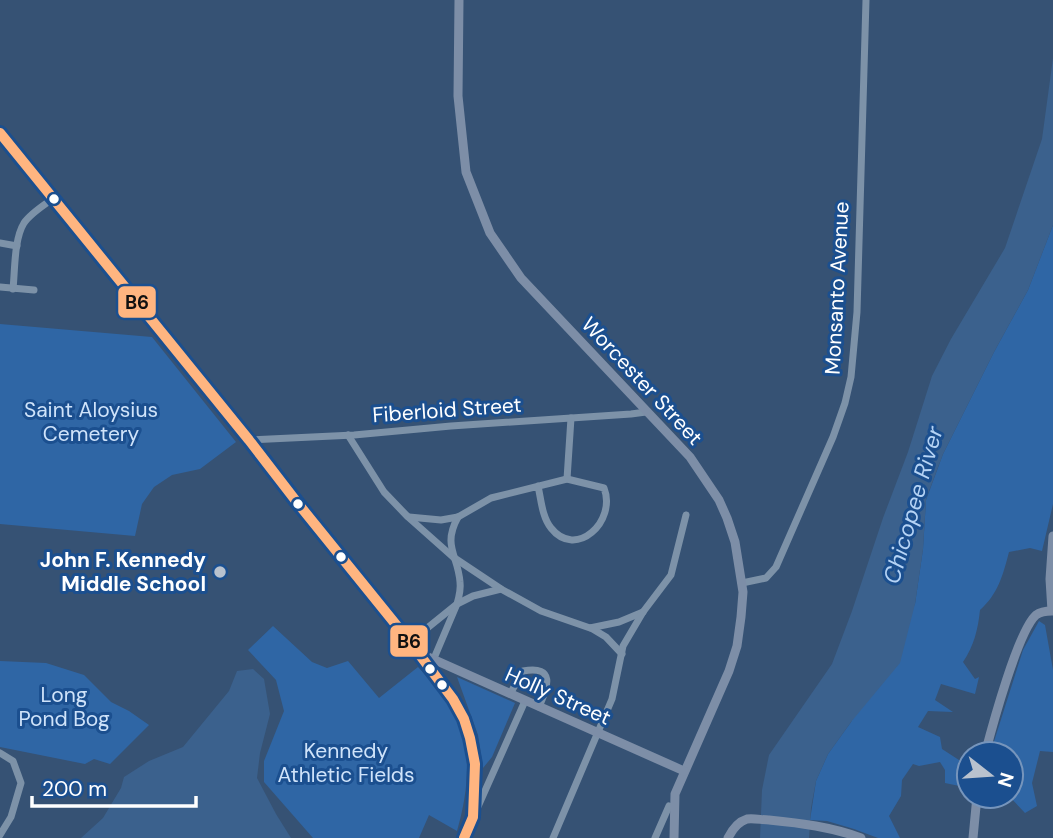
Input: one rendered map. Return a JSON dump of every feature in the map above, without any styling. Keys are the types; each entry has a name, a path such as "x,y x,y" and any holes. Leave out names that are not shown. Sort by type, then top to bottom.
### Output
{"main road":[{"name":"Worcester Street","path":"459,0 458,96 466,172 490,233 521,278 690,457 719,500 735,542 742,583 741,617 734,656 674,794 674,838"},
{"path":"0,134 410,642"},
{"path":"989,740 1018,648 1026,631 1036,615 1043,612 1052,615 1050,579 1053,537"},
{"name":"Holly Street","path":"410,642 417,652 432,664 510,694 684,771"},
{"path":"972,838 975,810"},
{"path":"728,838 740,822 748,819 844,831 861,838"}],"street":[{"name":"Monsanto Avenue","path":"742,583 764,579 776,567 834,437 849,387 857,313 866,0"},
{"path":"13,289 20,233 26,220 54,198"},
{"path":"0,243 17,246"},
{"path":"0,287 34,290"},
{"name":"Fiberloid Street","path":"249,440 348,435 646,411"},
{"path":"567,479 571,418"},
{"path":"348,435 384,492 453,557 501,589 541,611 590,628 606,637 622,654"},
{"path":"408,517 441,520 458,517 491,498 538,486 567,479 604,488 606,502 601,524 592,534 582,538 570,539 559,535 548,523 538,486"},
{"path":"552,838 612,699 623,646 643,612 671,575 686,514"},
{"path":"458,517 451,532 453,557 460,580 457,604 432,664 464,719 470,737 475,764 473,817"},
{"path":"410,642 457,604 473,596 501,589"},
{"path":"590,628 619,622 643,612"},
{"path":"510,694 523,671 542,673 548,684 539,707"},
{"path":"464,838 525,701"},
{"path":"0,752 13,761 21,783 11,817 0,835"},
{"path":"655,838 669,806"},
{"path":"0,815 11,817"}],"green space":[{"path":"1053,225 1053,504 1042,551 1030,548 1009,552 996,591 980,610 975,637 963,662 975,679 979,677 975,694 941,684 935,700 953,712 928,711 918,727 940,737 942,749 955,757 955,785 945,783 945,770 940,762 919,766 913,764 902,780 901,796 889,816 900,838 878,838 827,821 810,820 816,781 828,754 851,722 915,604 923,549 926,500 943,454 1028,290"},
{"name":"Saint Aloysius Cemetery","path":"0,324 152,337 236,442 200,469 172,475 154,487 142,504 135,536 0,524"},
{"path":"1039,621 1045,625 1053,670 1053,752 1040,751 1032,783 1037,806 1025,813 1022,810 1025,810 1025,740 994,740 1023,650"},
{"name":"Kennedy Athletic Fields","path":"273,626 312,662 327,668 348,661 379,698 418,667 435,685 458,718 466,750 466,783 457,831 429,815 419,838 313,838 264,782 264,761 284,711 276,680 248,650"},
{"name":"Long Pond Bog","path":"0,661 46,663 84,675 111,702 149,725 110,764 94,759 85,764 0,747"},
{"path":"457,677 515,703 492,757 483,768 478,735"}],"water":[{"name":"Chicopee River","path":"1053,58 1053,225 1028,290 943,454 926,499 923,549 915,604 900,663 828,754 816,781 809,838 760,838 762,790 769,755 832,664 908,452 932,376 1005,248 1042,139"},
{"path":"253,669 264,679 270,714 257,778 291,838 81,838 103,818 121,788 124,777 149,761 183,747 229,691 237,671"}],"transit line":[{"name":"B6","path":"0,133 249,440 453,699 464,719 475,764 473,817 464,838"}],"place":[{"name":"John F. Kennedy Middle School","path":"220,572"}]}
